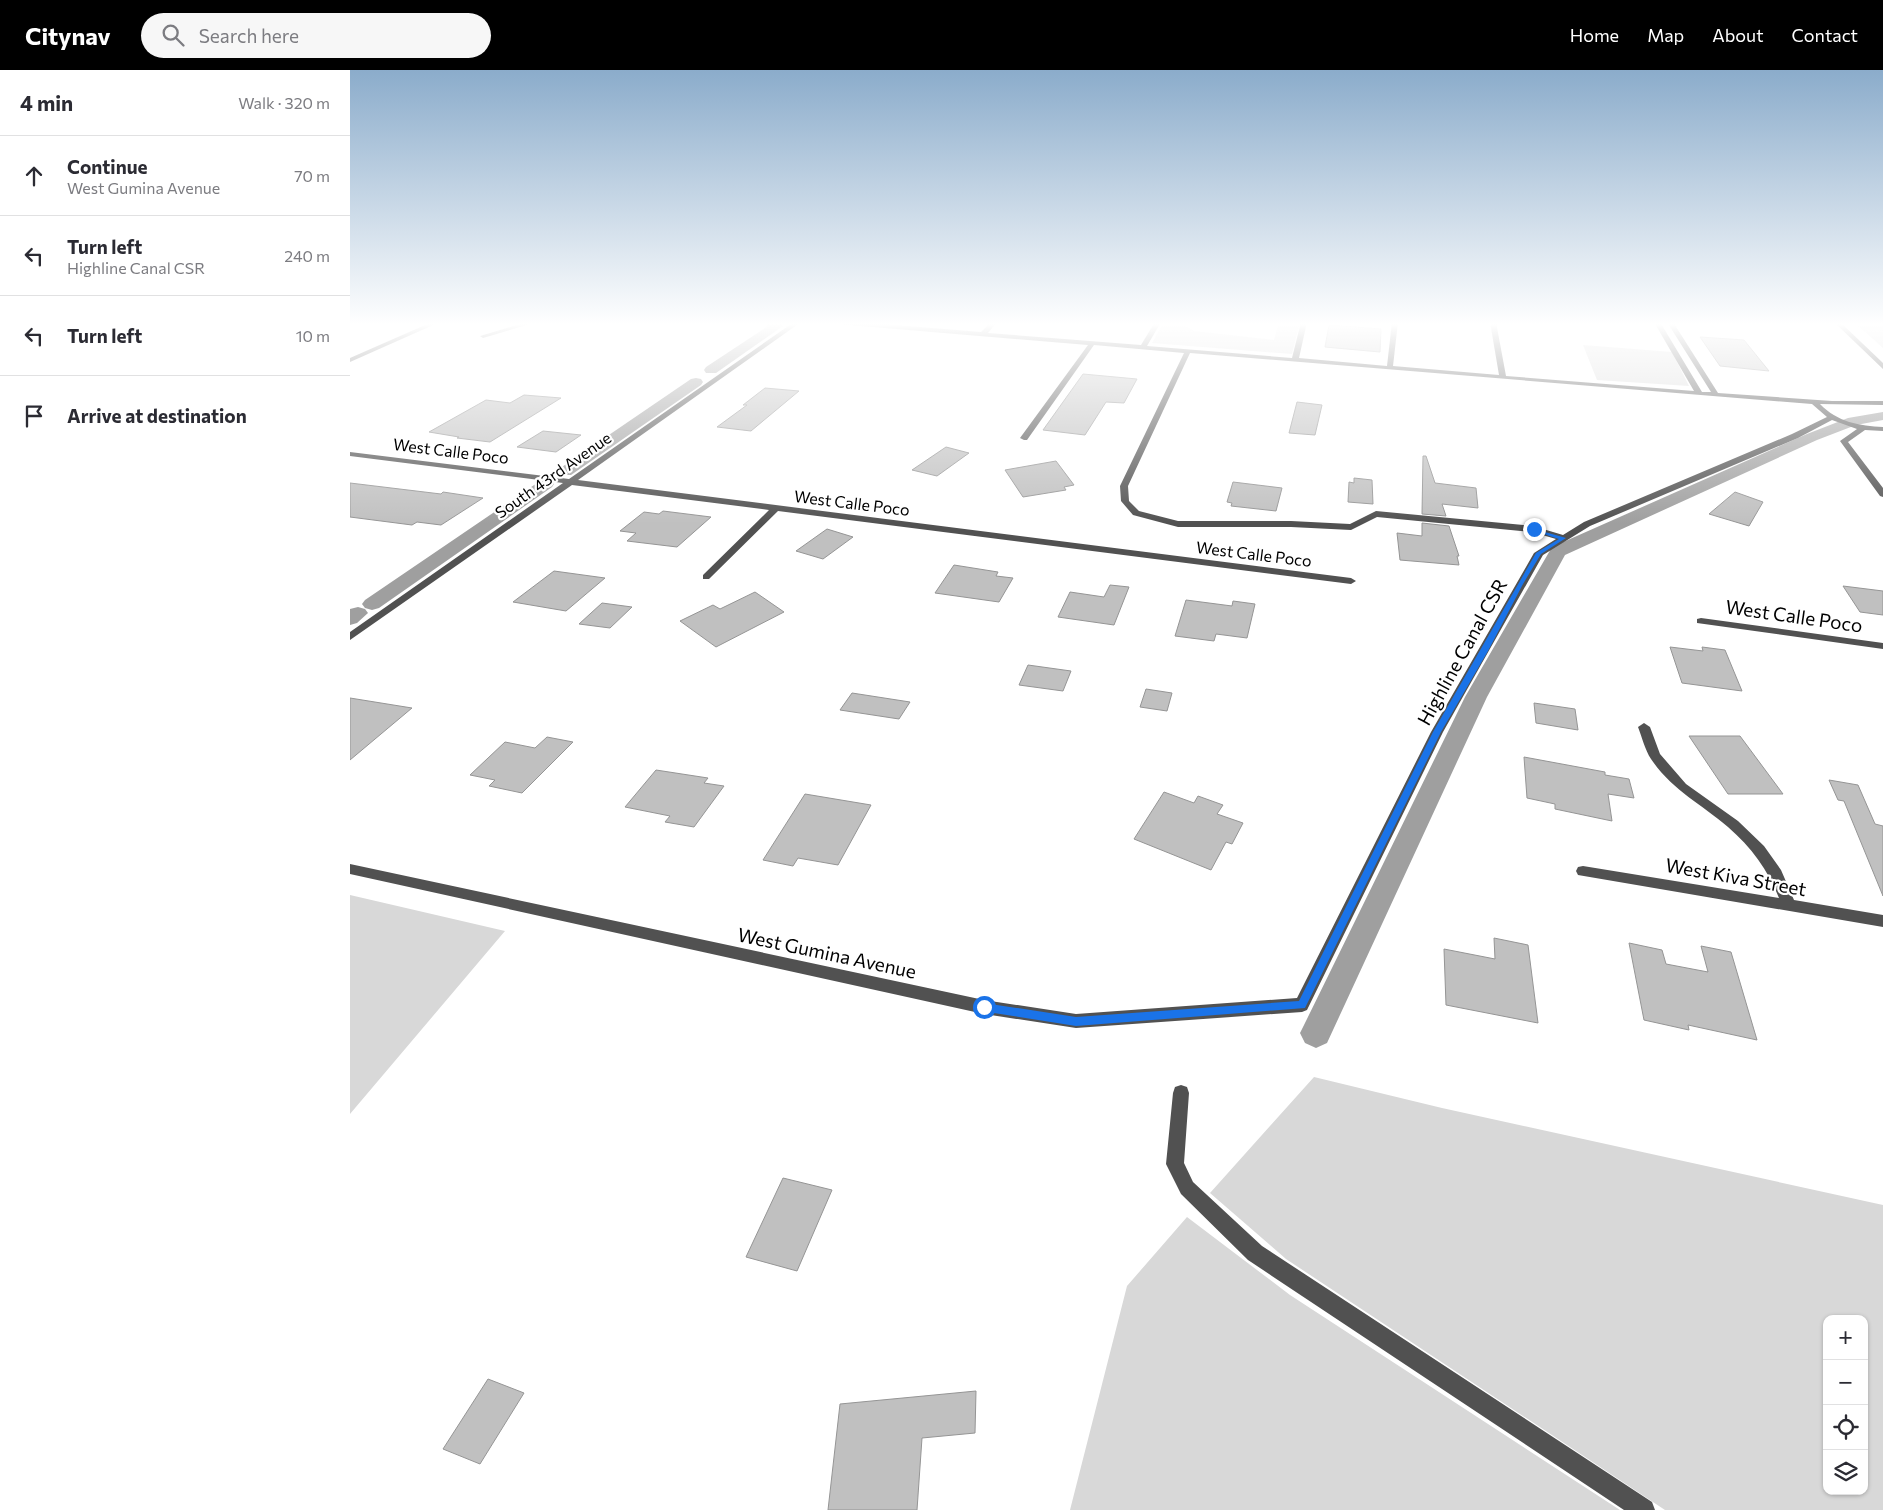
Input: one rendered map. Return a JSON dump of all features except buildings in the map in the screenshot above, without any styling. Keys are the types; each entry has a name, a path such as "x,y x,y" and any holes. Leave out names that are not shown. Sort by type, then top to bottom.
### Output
{"street":[{"name":"South 43rd Avenue","path":"350,637 702,389"},
{"path":"1024,438 1059,389"},
{"path":"1170,389 1124,486 1125,501 1136,512 1178,524 1290,524 1351,528 1376,514 1534,529 1564,538"},
{"path":"1652,389 1814,402 1883,403"},
{"path":"1697,389 1699,393"},
{"path":"1712,389 1716,395"},
{"path":"1814,402 1823,412 1851,426 1862,429 1883,429"},
{"name":"Highline Canal CSR","path":"1302,1005 1437,732 1489,644 1520,584 1539,553 1587,524 1795,436 1832,417"},
{"path":"1862,429 1844,441 1883,494"},
{"name":"West Calle Poco","path":"350,454 1351,581"},
{"path":"706,577 775,509"},
{"name":"West Calle Poco","path":"1701,621 1883,646"},
{"path":"1644,727 1655,756 1682,787 1732,824 1759,850 1776,874 1789,905"},
{"name":"West Gumina Avenue","path":"350,869 984,1007 1076,1021 1302,1005"},
{"name":"West Kiva Street","path":"1583,871 1883,921"},
{"path":"1181,1093 1175,1164 1187,1188 1255,1253 1644,1510"}],"shaded area":[{"path":"350,895 505,931 350,1114"},
{"path":"1314,1077 1442,1108 1883,1205 1883,1510 1665,1510 1286,1259 1210,1193"},
{"path":"1187,1217 1290,1295 1620,1510 1070,1510 1127,1286"}],"waterway":[{"path":"565,472 686,389"},
{"path":"1316,1033 1476,697 1558,551 1812,437 1853,421 1883,416"},
{"path":"372,604 546,484"},
{"path":"350,619 358,613"}],"route":[{"path":"984,1007 1076,1021 1302,1005 1437,732 1485,651 1520,584 1539,553 1564,538 1534,529"}]}
